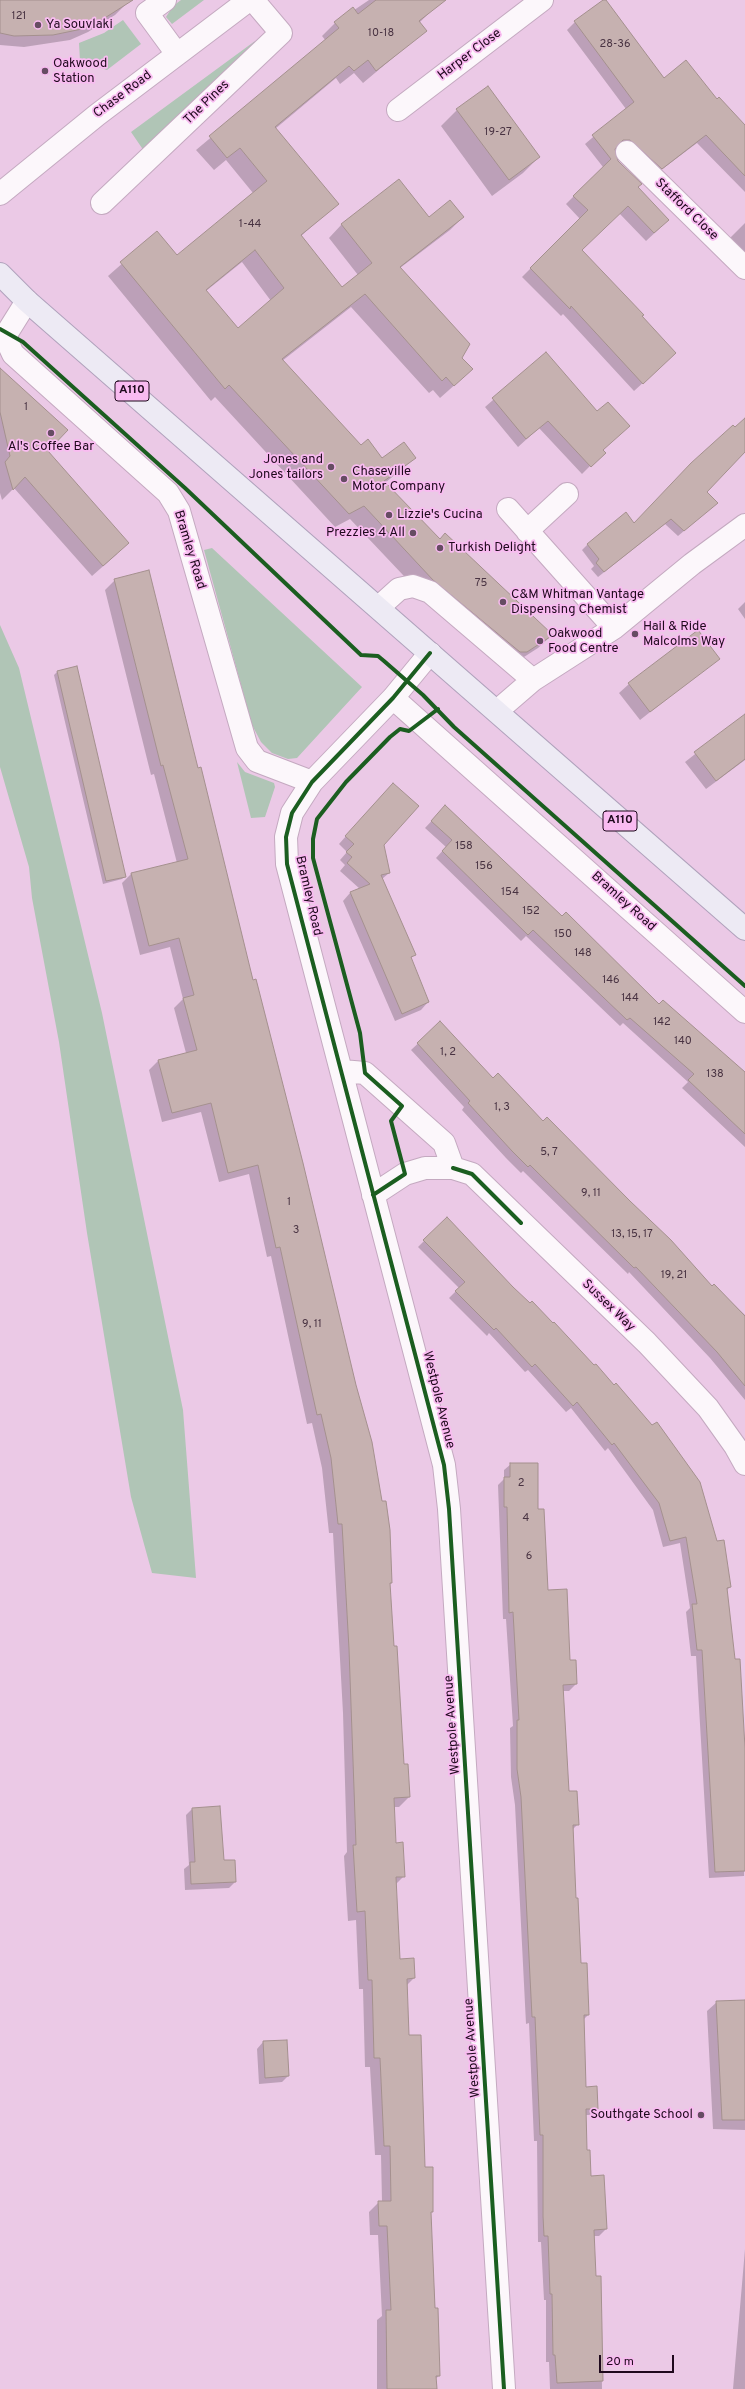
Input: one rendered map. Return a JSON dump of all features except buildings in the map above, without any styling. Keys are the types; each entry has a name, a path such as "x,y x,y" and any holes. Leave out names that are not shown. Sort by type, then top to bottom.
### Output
{"main road":[{"name":"A110","path":"0,274 27,301 379,607 430,654 745,929"}],"street":[{"path":"164,0 147,12 177,54"},
{"name":"Chase Road","path":"0,194 97,115 249,0"},
{"name":"The Pines","path":"102,203 281,34 253,0"},
{"name":"Harper Close","path":"398,110 542,0"},
{"name":"Stafford Close","path":"627,152 745,268"},
{"name":"Bramley Road","path":"27,301 7,333 7,341 13,354 168,493 180,511 247,748 257,762 312,782"},
{"path":"527,531 567,494"},
{"path":"508,509 614,628"},
{"path":"497,712 533,680 614,628 692,564 745,525"},
{"path":"379,607 399,589 413,586 430,592 533,680"},
{"name":"Bramley Road","path":"342,1071 287,864 286,836 292,813 312,782 393,698 430,654"},
{"name":"Bramley Road","path":"393,698 745,1012"},
{"path":"342,1071 365,1073 444,1143 453,1168"},
{"name":"Westpole Avenue","path":"342,1071 444,1465 449,1509 504,2389"},
{"name":"Sussex Way","path":"373,1195 405,1174 425,1168 453,1168 472,1174 647,1343 708,1408 735,1446 745,1464"}],"green space":[{"path":"181,0 204,0 172,24 166,17 173,6"},
{"path":"123,20 141,44 107,70 80,61 79,43 104,33"},
{"path":"255,41 247,58 144,151 131,132"},
{"path":"212,548 362,687 297,758 288,759 272,753 261,742 252,725 204,550"},
{"path":"0,625 19,668 102,1013 183,1410 196,1578 152,1573 131,1497 87,1233 59,1042 32,898 29,867 0,767"},
{"path":"237,762 245,772 274,783 275,787 265,817 251,818"}],"cycle path":[{"path":"0,329 23,342 185,488 361,655 378,656 384,661 423,695 454,727 745,986"},
{"path":"430,653 393,698 312,782 292,813 286,837 287,864 444,1465 449,1509 504,2389"},
{"path":"373,1195 405,1174 391,1121 402,1106 365,1073 360,1033 313,858 313,839 317,819 346,782 390,737 400,729 409,731 438,709"},
{"path":"453,1168 472,1174 521,1223"}],"place":[{"name":"Ya Souvlaki","path":"38,25"},
{"name":"Oakwood Station","path":"45,71"},
{"name":"Al's Coffee Bar","path":"51,433"},
{"name":"Jones and Jones tailors","path":"331,467"},
{"name":"Chaseville Motor Company","path":"344,479"},
{"name":"Lizzie's Cucina","path":"389,515"},
{"name":"Prezzies 4 All","path":"413,533"},
{"name":"Turkish Delight","path":"440,548"},
{"name":"C&M Whitman Vantage Dispensing Chemist","path":"503,602"},
{"name":"Hail & Ride Malcolms Way","path":"635,634"},
{"name":"Oakwood Food Centre","path":"540,641"},
{"name":"Southgate School","path":"701,2115"}]}
